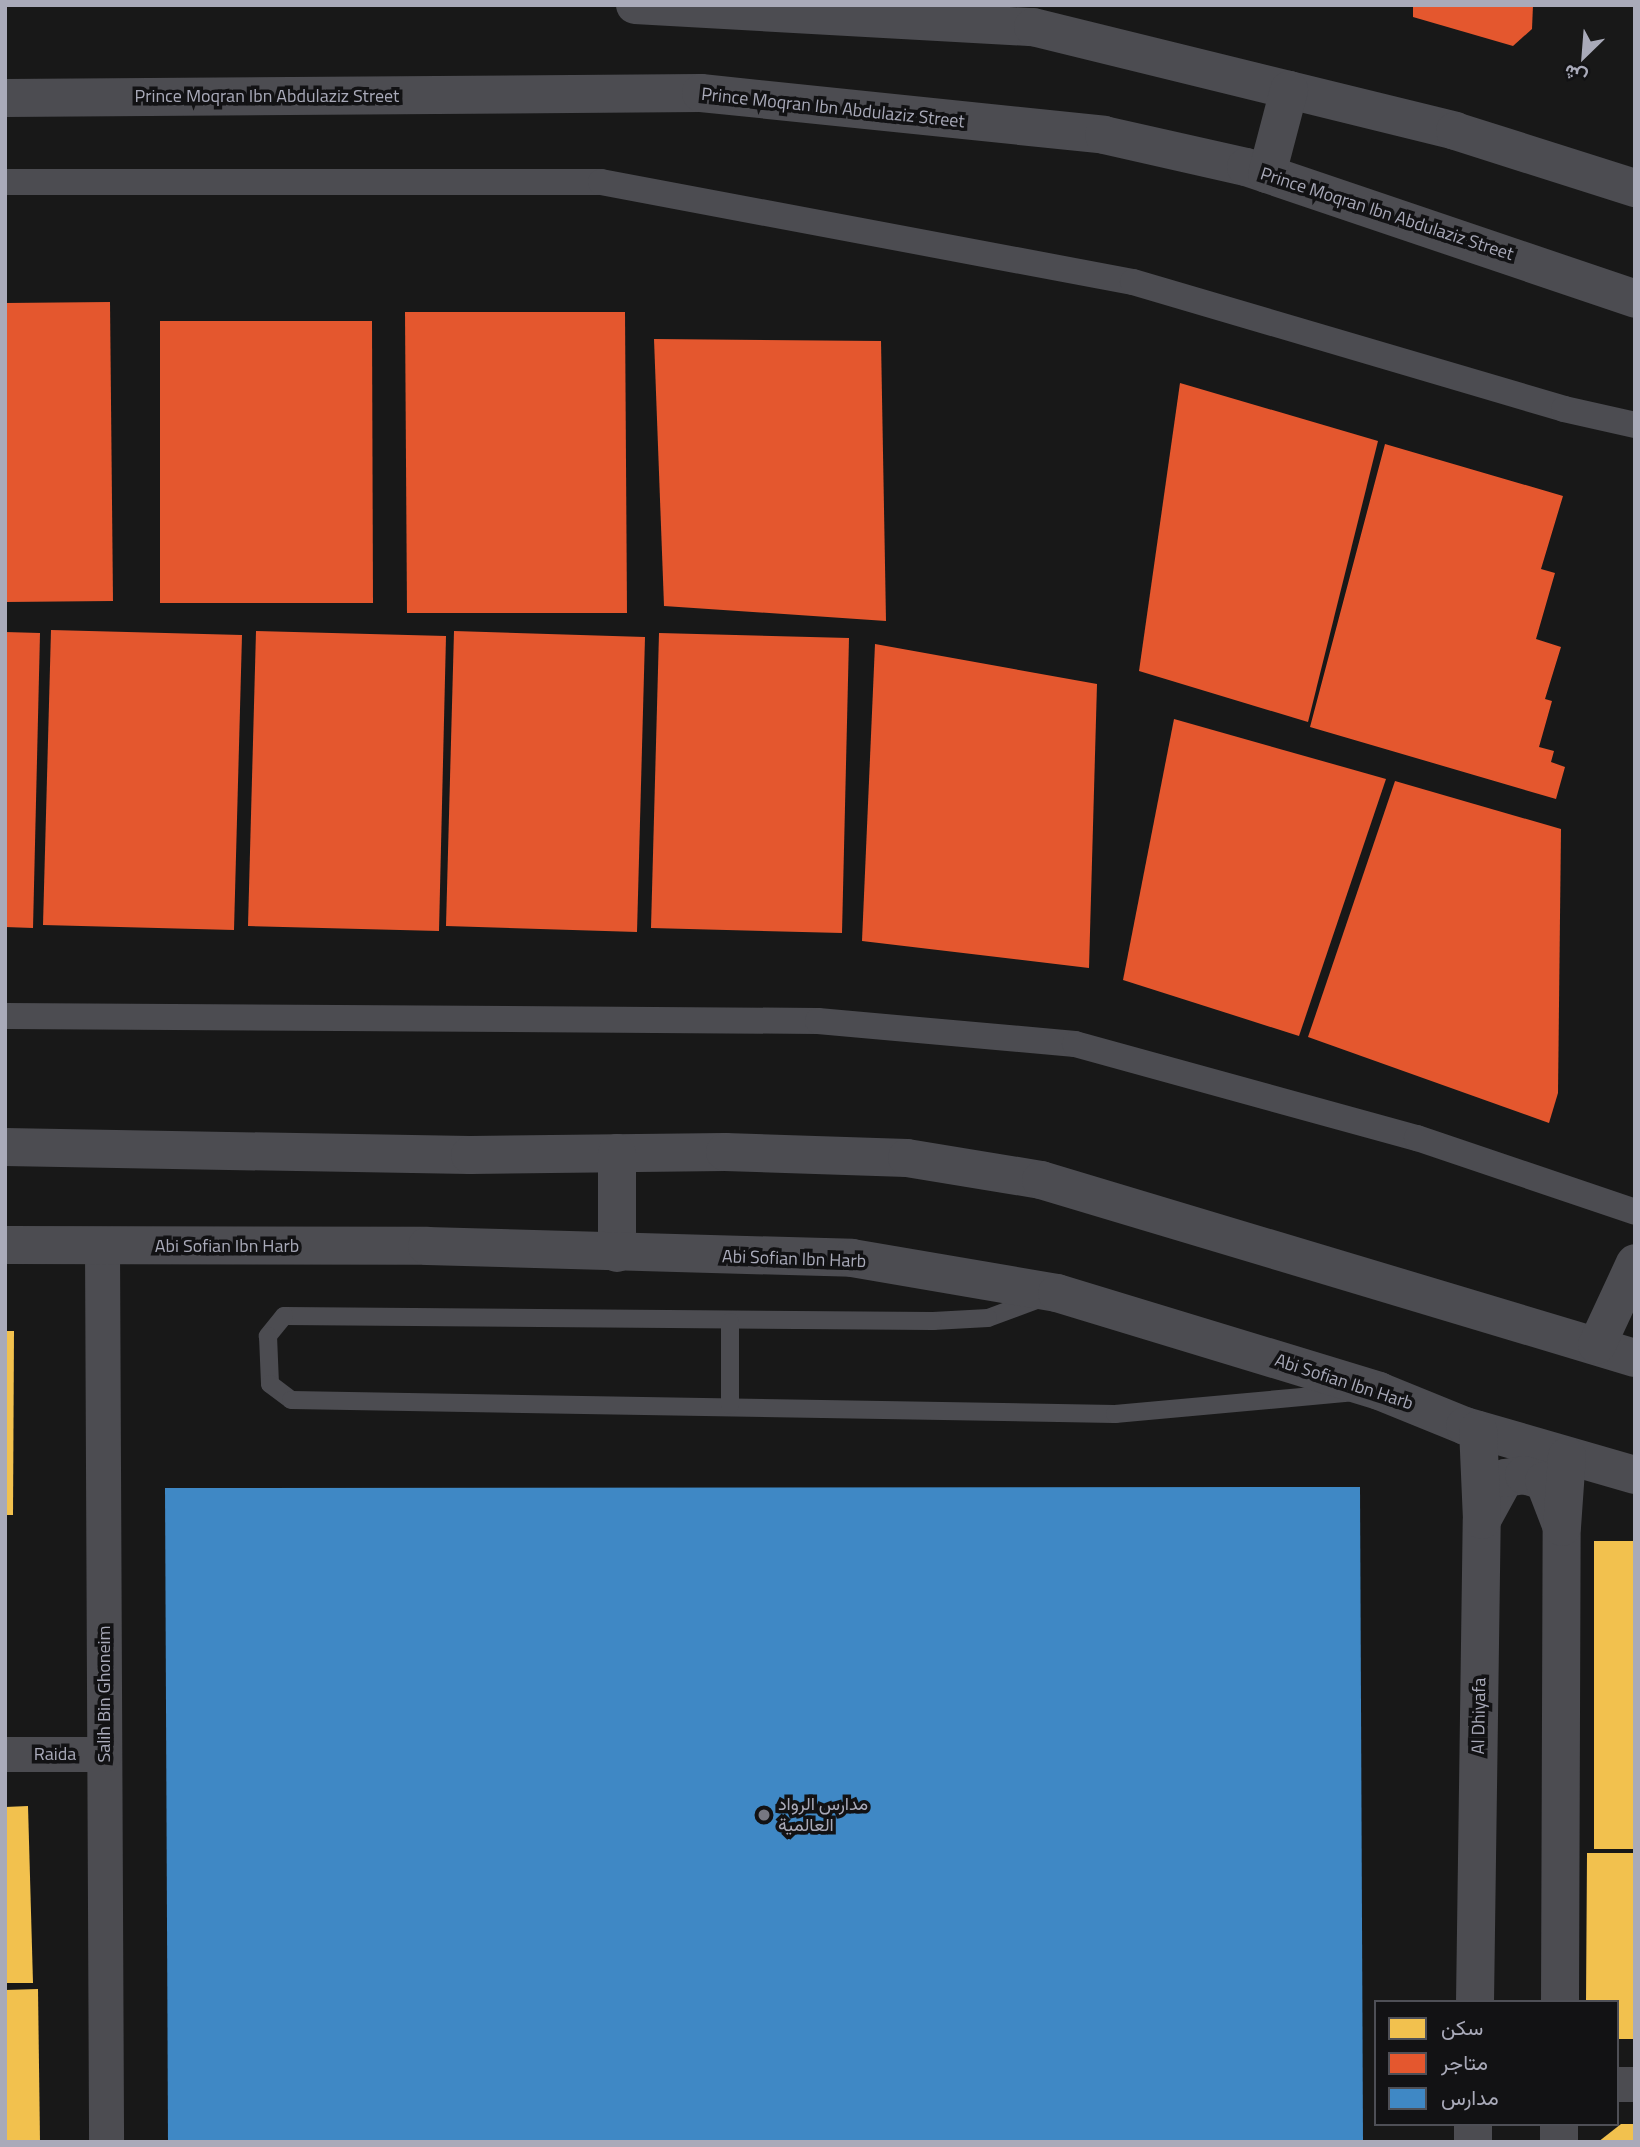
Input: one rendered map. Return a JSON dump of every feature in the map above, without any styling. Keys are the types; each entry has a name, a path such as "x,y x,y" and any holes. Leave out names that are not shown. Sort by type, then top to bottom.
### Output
{"street":[{"path":"635,5 1033,27 1455,131 1635,188"},
{"path":"1268,174 1289,90"},
{"name":"Prince Moqran Ibn Abdulaziz Street","path":"5,98 701,93 1104,135 1268,174 1633,301"},
{"path":"5,182 601,182 1133,282 1564,409 1635,425"},
{"path":"5,1016 818,1021 1075,1044 1417,1138 1635,1212"},
{"path":"5,1147 470,1155 617,1153 907,1158 1041,1180 1635,1358"},
{"path":"617,1153 617,1254"},
{"name":"Abi Sofian Ibn Harb","path":"5,1245 427,1246 617,1254 852,1258 1057,1293 1379,1391 1478,1430 1635,1475"},
{"name":"Salih Bin Ghoneim","path":"102,1246 106,2142"},
{"path":"1597,1345 1635,1263"},
{"name":"Al Dhiyafa","path":"1475,2000 1482,1520 1478,1430"},
{"path":"1560,2000 1562,1528 1567,1456"},
{"path":"1482,1520 1505,1478 1524,1475 1544,1481 1562,1528"},
{"name":"Raida","path":"5,1754 104,1754"}],"lane":[{"path":"1057,1293 988,1318 730,1322 284,1316 268,1336 270,1384 291,1400 730,1405 1115,1414 1379,1391"},
{"path":"730,1322 730,1405"}],"building: سكن":[{"path":"5,1331 14,1331 13,1515 5,1515"},
{"path":"1594,1541 1635,1541 1635,1849 1594,1849"},
{"path":"28,1806 33,1983 5,1983 5,1807"},
{"path":"1587,1853 1635,1853 1635,2039 1619,2039 1619,2000 1586,2000"},
{"path":"38,1989 40,2142 5,2142 5,1990"},
{"path":"1635,2124 1635,2142 1598,2142 1619,2126"}],"building: متاجر":[{"path":"1413,5 1533,5 1532,29 1513,46 1413,17"},
{"path":"110,302 113,601 5,602 5,303"},
{"path":"405,312 625,312 627,613 407,613"},
{"path":"160,321 372,321 373,603 160,603"},
{"path":"654,339 881,341 886,621 664,606"},
{"path":"1180,383 1378,441 1308,722 1139,671"},
{"path":"1385,444 1563,496 1541,569 1555,573 1536,639 1561,647 1545,699 1552,701 1539,747 1554,751 1551,762 1565,767 1556,799 1310,727"},
{"path":"51,630 242,635 234,930 43,925"},
{"path":"256,631 446,636 439,931 248,926"},
{"path":"454,631 645,637 637,932 446,926"},
{"path":"5,632 40,633 33,928 5,927"},
{"path":"659,633 849,638 842,933 651,928"},
{"path":"875,644 1097,684 1089,968 862,941"},
{"path":"1174,719 1386,779 1299,1036 1123,980"},
{"path":"1395,781 1561,829 1558,1093 1549,1123 1308,1037"}],"building: مدارس":[{"name":"مدارس الرواد العالمية","path":"1360,1487 1363,2142 168,2142 165,1488"}],"place":[{"name":"مدارس الرواد العالمية","path":"764,1815"}]}
